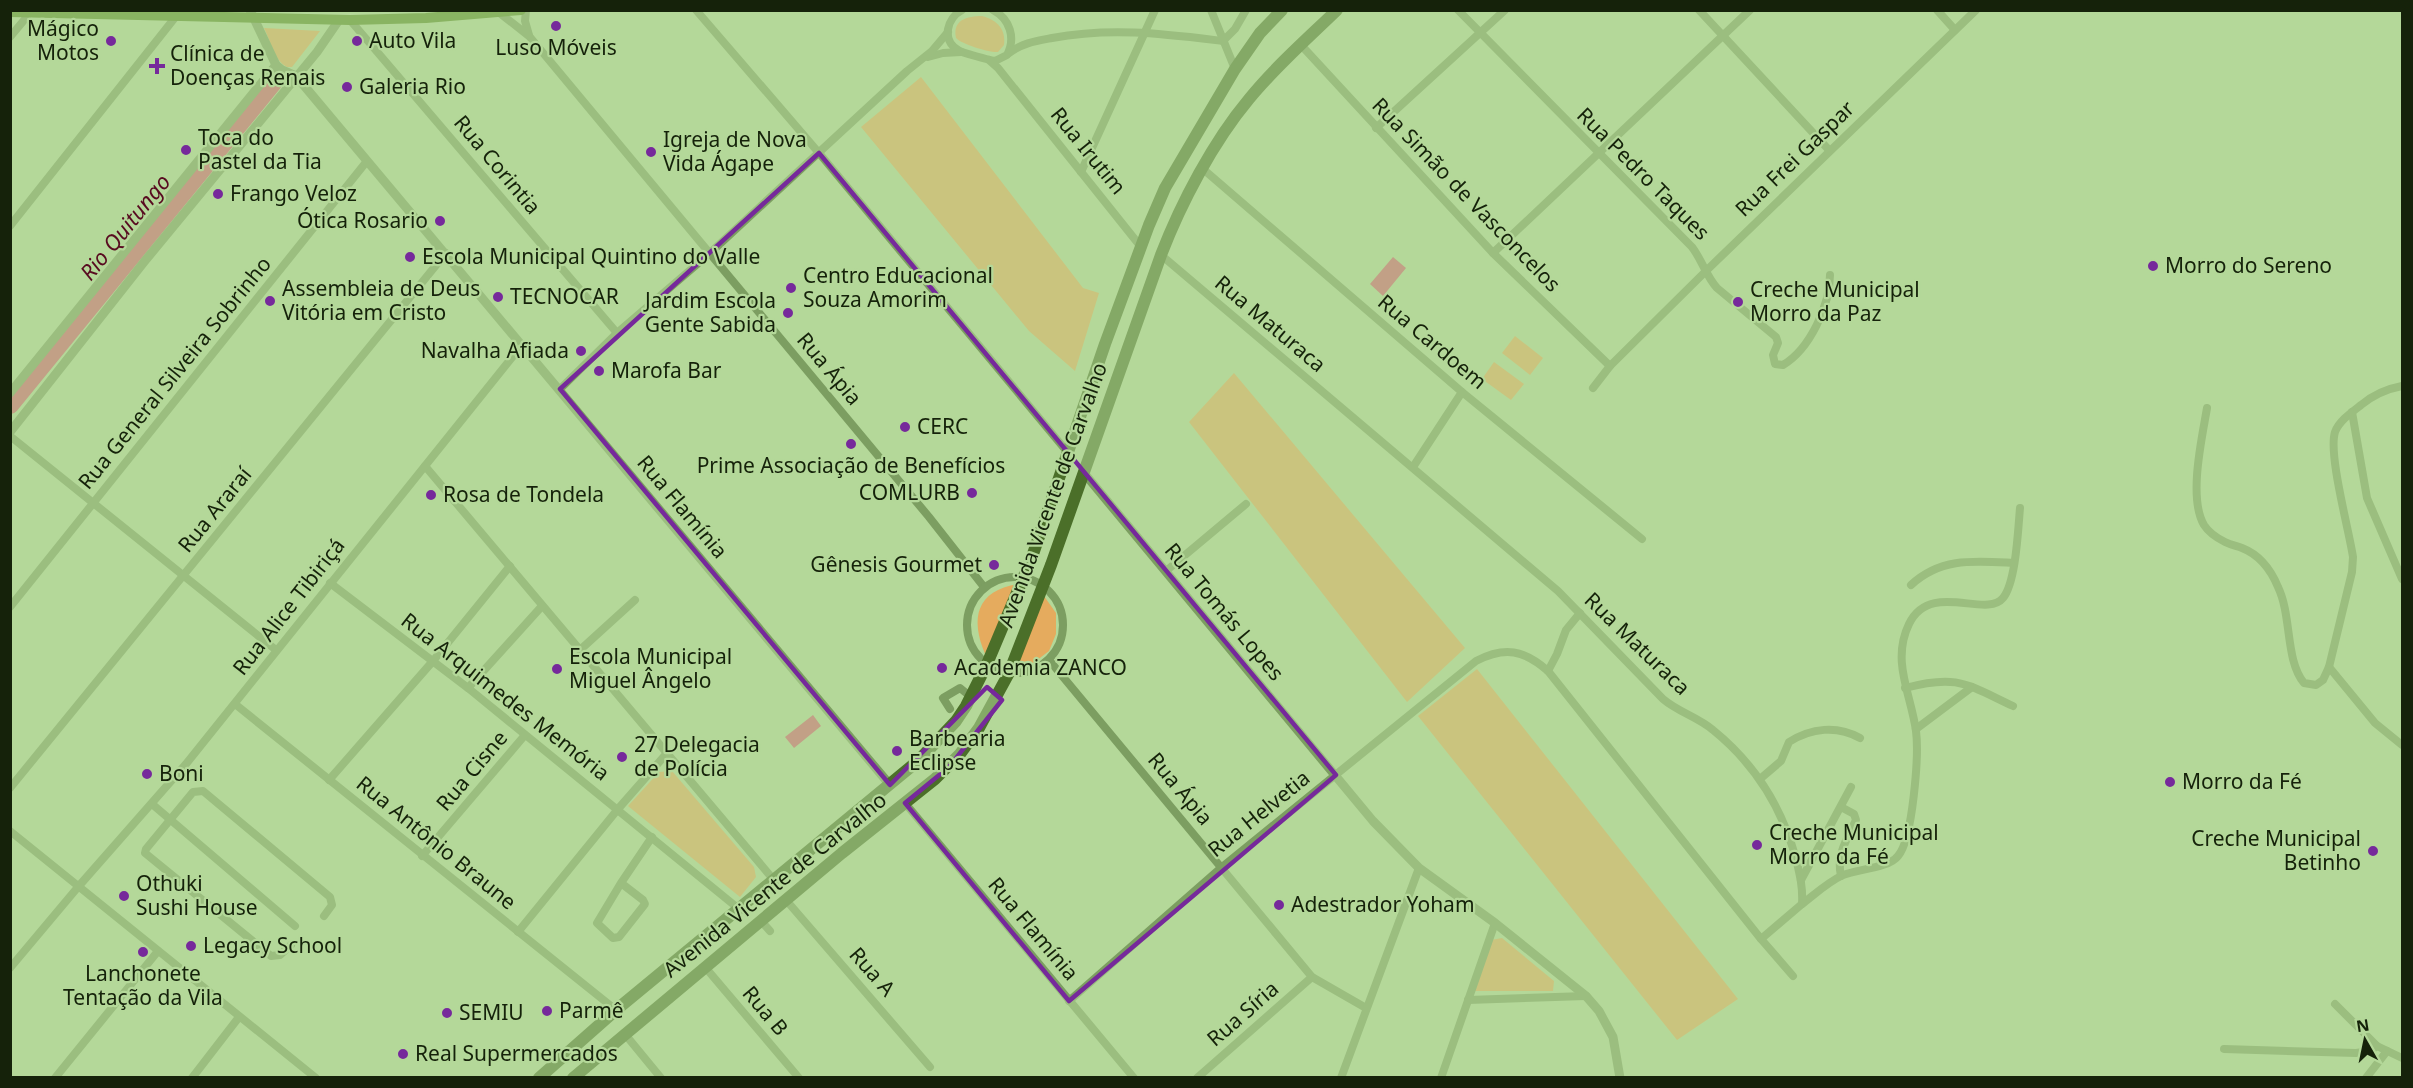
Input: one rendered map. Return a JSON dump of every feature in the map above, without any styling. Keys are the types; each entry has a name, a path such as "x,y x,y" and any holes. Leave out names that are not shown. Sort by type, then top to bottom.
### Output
{"main road":[{"path":"10,12 266,14 350,20 465,13 501,14 521,10"},
{"name":"Avenida Vicente de Carvalho","path":"542,1077 616,1010 890,785 934,746 956,721 987,664 1023,578 1069,454 1105,344 1165,188 1235,69 1260,33 1282,10"},
{"name":"Avenida Vicente de Carvalho","path":"573,1077 935,780 960,754 979,728 1009,673 1179,211 1248,100 1337,10"}],"street":[{"path":"526,10 525,28 529,36"},
{"path":"696,10 819,153 1069,454"},
{"path":"948,10 948,32 954,46 962,52"},
{"path":"949,22 962,10"},
{"path":"993,10 1007,22 1011,31 1011,44 1003,66 1006,78"},
{"path":"1006,10 1007,22"},
{"path":"1081,172 1155,10"},
{"path":"1211,10 1235,69"},
{"path":"1223,41 1235,29 1246,10"},
{"name":"Rua Pedro Taques","path":"1458,10 1598,155 1692,247 1717,288 1776,337 1778,343 1772,358 1774,364 1779,365 1792,358 1818,322 1828,303 1830,275"},
{"path":"1376,128 1505,10"},
{"path":"1699,10 1829,150"},
{"path":"1492,253 1749,10"},
{"path":"1937,10 1955,30"},
{"name":"Rua Frei Gaspar","path":"1593,388 1610,366 1707,270 1976,10"},
{"path":"10,37 30,13"},
{"path":"251,14 276,65 296,76"},
{"name":"Rua Ápia","path":"501,14 529,36 929,517 984,587"},
{"path":"10,226 177,15"},
{"path":"276,650 10,434 144,262 317,52 339,20"},
{"name":"Rua Corintia","path":"350,20 617,333"},
{"path":"1011,31 1023,39 1039,41"},
{"path":"560,389 617,333 709,254 907,71 924,59 948,32"},
{"path":"924,59 943,53 962,52 998,61 1023,44 1095,33 1146,32 1223,41"},
{"name":"Rua Simão de Vasconcelos","path":"1301,45 1492,253 1610,366"},
{"name":"Rua Irutim","path":"989,60 1006,78 1141,247"},
{"path":"10,393 276,65"},
{"name":"Rua Flamínia","path":"296,76 890,785"},
{"name":"Rua General Silveira Sobrinho","path":"10,607 367,161"},
{"name":"Rua Cardoem","path":"1203,169 1462,392 1642,539"},
{"name":"Rua Araraí","path":"10,788 446,253"},
{"name":"Rua Maturaca","path":"1161,255 1558,591 1663,699 1675,709 1711,728 1760,779 1773,797 1782,818 1801,880 1802,904"},
{"name":"Rua Alice Tibiriçá","path":"10,968 235,704 522,345"},
{"path":"2207,408 2198,481 2201,518 2205,527 2214,535 2260,558 2269,571 2279,588 2286,610 2296,670 2304,683 2316,685 2320,683 2328,667 2352,572 2353,556 2334,451 2336,430 2352,412 2382,391 2403,386"},
{"path":"1413,467 1462,392"},
{"path":"2352,412 2367,498 2403,579"},
{"path":"425,466 774,879"},
{"name":"Rua Tomás Lopes","path":"1084,473 1373,821 1419,868 1495,923 1586,996 1599,1011 1610,1030 1617,1053 1620,1077"},
{"path":"1166,571 1246,504"},
{"path":"1761,939 1802,904 1841,876 1893,862 1902,851 1910,827 1917,756 1916,729 1901,666 1903,644 1910,623 1918,612 1932,604 1947,601 1979,605 1994,604 2002,600 2008,591 2014,563 2020,508"},
{"path":"1911,585 1922,575 1940,566 1983,561 2014,563"},
{"path":"329,780 433,661 510,566"},
{"path":"1023,578 1042,585 1059,603 1065,627 1057,651 1049,660 1030,671 1009,673 987,664 978,656 970,645 966,633 966,620 969,607 984,587 1003,579 1023,578"},
{"name":"Rua Arquimedes Memória","path":"330,583 468,688 740,909"},
{"path":"580,650 635,600"},
{"path":"468,688 542,606"},
{"path":"1580,613 1566,630 1548,670 1761,939 1793,976"},
{"name":"Rua Helvetia","path":"1070,1001 1222,867 1476,661 1488,655 1504,652 1519,653 1532,656 1548,670"},
{"name":"Rua Ápia","path":"1049,660 1312,977 1366,1008"},
{"path":"2328,667 2375,723 2401,742"},
{"path":"1905,688 1944,680 1972,687 2013,706"},
{"path":"1916,729 1972,687"},
{"path":"950,709 943,698 960,688 971,697"},
{"name":"Rua Antônio Braune","path":"235,704 616,1010"},
{"path":"1760,779 1782,761 1789,742 1803,735 1822,729 1837,729 1860,738"},
{"name":"Rua Cisne","path":"422,856 525,735"},
{"path":"518,932 618,809 668,752"},
{"path":"1801,880 1851,787"},
{"path":"291,945 280,956 271,956 147,854 146,849 193,792 203,791 330,897 332,905 324,916"},
{"name":"Rua Flamínia","path":"905,803 1134,1077"},
{"path":"152,804 295,926"},
{"path":"1841,807 1854,814 1856,820 1841,852 1839,867 1841,876"},
{"path":"10,831 316,1077"},
{"path":"621,883 645,904 616,938 597,923 621,883 652,837"},
{"path":"1341,1077 1419,868"},
{"name":"Rua A","path":"786,900 930,1067"},
{"path":"761,921 770,932"},
{"path":"1441,1077 1495,923"},
{"path":"55,1077 158,951"},
{"name":"Rua B","path":"705,967 799,1077"},
{"name":"Rua Síria","path":"1197,1077 1312,977"},
{"path":"1468,1000 1586,996"},
{"path":"2335,1004 2377,1046 2403,1058"},
{"path":"192,1077 239,1017"},
{"path":"624,1033 661,1077"},
{"path":"2224,1049 2356,1053 2370,1051 2377,1046"},
{"path":"2366,1077 2386,1051"}],"highlighted area":[{"path":"819,153 1336,775 1069,1001 905,803 949,767 1002,700 987,687 890,785 560,389"}],"shaded area":[{"path":"982,16 996,23 1004,34 1004,45 998,52 976,48 956,38 956,27 962,20"},
{"path":"264,28 320,31 292,67 287,67 276,55"},
{"path":"921,77 1083,288 1099,293 1075,371 1029,331 861,127"},
{"path":"1393,257 1406,268 1383,296 1370,284"},
{"path":"1515,336 1543,358 1530,375 1502,353"},
{"path":"1494,362 1524,384 1511,400 1482,379"},
{"path":"1234,373 1465,648 1407,702 1189,422"},
{"path":"1018,584 985,654 978,629 980,608 993,593"},
{"path":"1044,596 1056,613 1056,634 1049,651 1032,664 1014,668"},
{"path":"1477,669 1738,999 1677,1040 1418,716"},
{"path":"813,715 821,726 794,748 785,737"},
{"path":"672,771 754,867 756,877 740,897 628,806 659,772"},
{"path":"1502,938 1554,981 1553,991 1475,991 1491,940"}],"waterway":[{"name":"Rio Quitungo","path":"10,405 277,78"}],"place":[{"name":"Luso Móveis","path":"556,26"},
{"name":"Mágico Motos","path":"111,41"},
{"name":"Auto Vila","path":"357,41"},
{"name":"Clínica de Doenças Renais","path":"157,66"},
{"name":"Galeria Rio","path":"347,87"},
{"name":"Toca do Pastel da Tia","path":"186,150"},
{"name":"Igreja de Nova Vida Ágape","path":"651,152"},
{"name":"Frango Veloz","path":"218,194"},
{"name":"Ótica Rosario","path":"440,221"},
{"name":"Escola Municipal Quintino do Valle","path":"410,257"},
{"name":"Morro do Sereno","path":"2153,266"},
{"name":"Centro Educacional Souza Amorim","path":"791,288"},
{"name":"TECNOCAR","path":"498,297"},
{"name":"Assembleia de Deus Vitória em Cristo","path":"270,301"},
{"name":"Creche Municipal Morro da Paz","path":"1738,302"},
{"name":"Jardim Escola Gente Sabida","path":"788,313"},
{"name":"Navalha Afiada","path":"581,351"},
{"name":"Marofa Bar","path":"599,371"},
{"name":"CERC","path":"905,427"},
{"name":"Prime Associação de Benefícios","path":"851,444"},
{"name":"COMLURB","path":"972,493"},
{"name":"Rosa de Tondela","path":"431,495"},
{"name":"Gênesis Gourmet","path":"994,565"},
{"name":"Academia ZANCO","path":"942,668"},
{"name":"Escola Municipal Miguel Ângelo","path":"557,669"},
{"name":"Barbearia Eclipse","path":"897,751"},
{"name":"27 Delegacia de Polícia","path":"622,757"},
{"name":"Boni","path":"147,774"},
{"name":"Morro da Fé","path":"2170,782"},
{"name":"Creche Municipal Morro da Fé","path":"1757,845"},
{"name":"Creche Municipal Betinho","path":"2373,851"},
{"name":"Othuki Sushi House","path":"124,896"},
{"name":"Adestrador Yoham","path":"1279,905"},
{"name":"Legacy School","path":"191,946"},
{"name":"Lanchonete Tentação da Vila","path":"143,952"},
{"name":"Parmê","path":"547,1011"},
{"name":"SEMIU","path":"447,1013"},
{"name":"Real Supermercados","path":"403,1054"}]}
